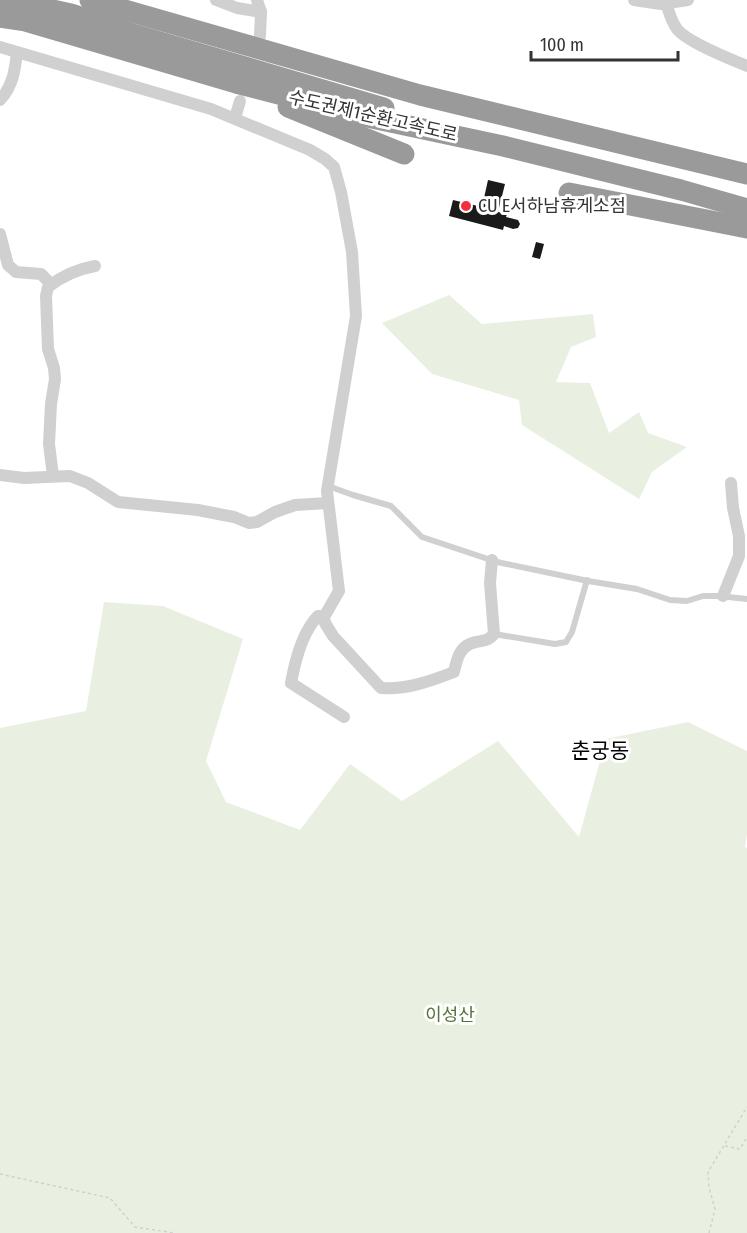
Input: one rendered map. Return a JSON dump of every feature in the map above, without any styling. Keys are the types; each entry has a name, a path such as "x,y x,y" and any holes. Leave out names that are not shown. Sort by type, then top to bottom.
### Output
{"highway":[{"path":"7,0 71,14 503,146"},
{"name":"수도권제1순환고속도로","path":"90,0 420,94 747,174"},
{"path":"100,0 129,11"},
{"name":"수도권제1순환고속도로","path":"0,17 25,21 238,92 503,146 681,190 747,209"},
{"path":"238,92 301,113 404,154"},
{"path":"568,193 747,228"}],"street":[{"path":"216,0 237,8 259,6 260,36"},
{"path":"634,0 666,3 688,0"},
{"path":"666,3 678,31 747,66"},
{"path":"0,47 212,109 310,150 326,159 334,167 352,252 356,316 328,486 339,591 324,617 333,636 381,688 392,689 424,683 454,672 458,656 465,646 488,640 494,634 490,583 492,560"},
{"path":"0,100 7,93 14,77 16,52"},
{"path":"235,118 238,92"},
{"path":"0,234 8,264 16,272 41,274 51,285"},
{"path":"53,476 49,444 55,379 48,349 46,310 48,287 83,268 95,266"},
{"path":"0,475 24,478 70,476 88,483 118,502 198,510 234,517 249,523 257,522 274,512 295,505 328,503"},
{"path":"723,596 739,556 740,536 733,508 731,483"},
{"path":"324,617 318,616 310,624 301,646 291,683 344,717"}],"lane":[{"path":"328,486 391,506 422,537 492,560 638,589 670,600 687,601 703,596 747,599"},
{"path":"494,634 555,644 566,642 572,632 586,580"}],"path":[{"path":"709,1233 715,1209 709,1187 708,1172 747,1107"},
{"path":"723,1146 740,1149 747,1137"},
{"path":"0,1174 110,1198 135,1227 175,1233"}],"green space":[{"path":"449,295 482,324 593,314 596,337 571,347 556,382 590,383 609,433 639,412 648,433 687,447 652,472 639,499 522,425 519,400 432,374 382,323"},
{"name":"이성산","path":"104,602 163,606 243,639 206,761 226,802 300,830 350,764 402,801 498,741 579,837 606,739 688,722 747,751 745,847 747,848 747,1233 0,1233 0,728 86,711"}],"building":[{"path":"488,180 505,184 498,212 518,220 520,224 518,228 504,226 503,230 449,216 453,200 482,207"},
{"path":"536,242 544,244 540,259 532,257"}],"place":[{"name":"CU E서하남휴게소점","path":"466,206"}],"district":[{"name":"춘궁동","path":"600,751"}]}
